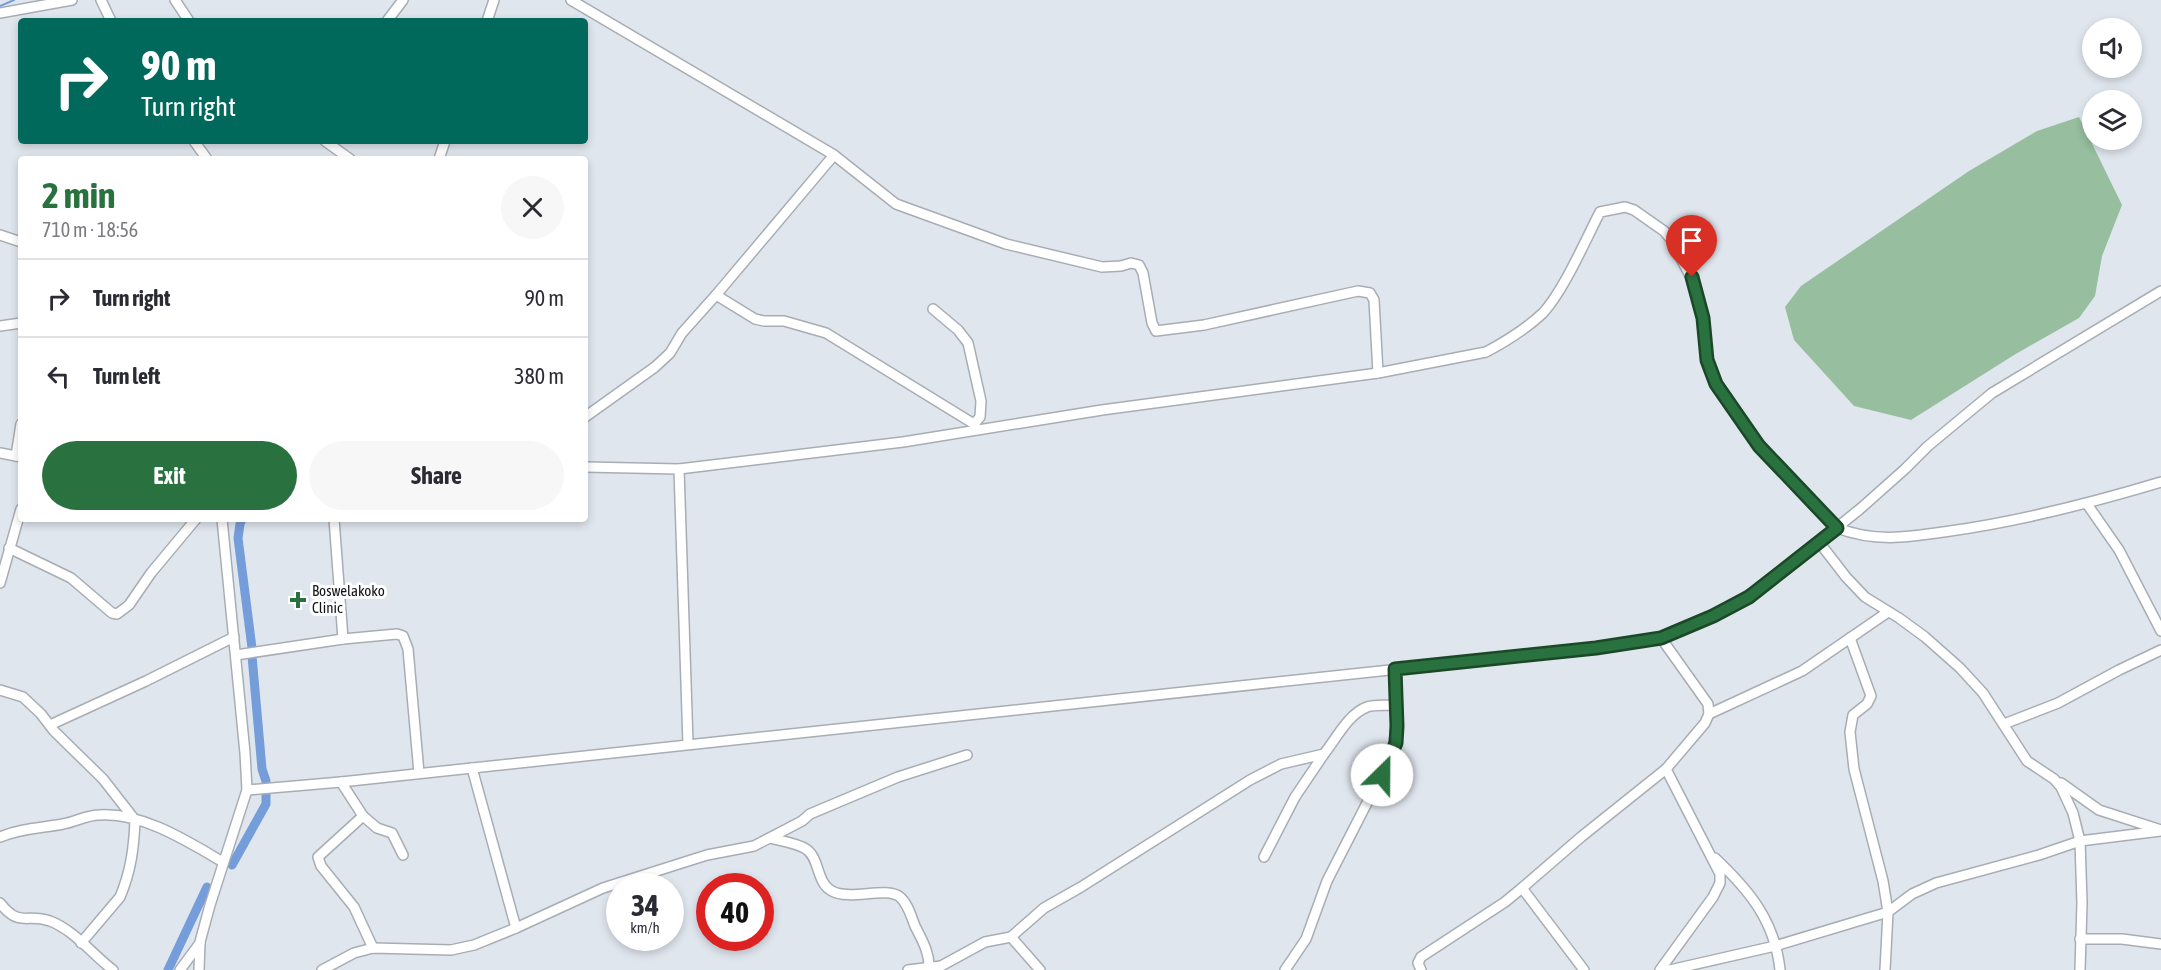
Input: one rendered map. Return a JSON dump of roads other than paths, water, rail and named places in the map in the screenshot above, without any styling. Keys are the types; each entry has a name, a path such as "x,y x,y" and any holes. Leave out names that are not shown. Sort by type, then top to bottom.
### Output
{"street":[{"path":"0,13 72,0"},
{"path":"101,0 110,18"},
{"path":"175,0 187,18"},
{"path":"389,18 403,0"},
{"path":"488,18 494,0"},
{"path":"571,0 834,155 896,204 1006,244 1067,257 1079,263 1102,267 1139,265 1143,273 1152,323 1156,331 1204,325 1358,291 1370,293 1374,300 1378,372"},
{"path":"329,144 346,156"},
{"path":"588,415 655,367 670,353 682,333 834,155"},
{"path":"588,467 679,469 903,442 975,427 1378,372 1485,352 1501,344 1542,314 1555,297 1600,212 1625,207 1634,210 1664,231 1692,277 1703,318 1707,360 1716,384 1759,446 1837,528 1872,537 1893,539 1988,526 2087,504 2161,482"},
{"path":"0,235 18,241"},
{"path":"252,790 1596,648 1661,638 1713,616 1749,597 1837,528 1928,446 1992,393 2161,291"},
{"path":"716,295 755,318 764,321 784,321 826,333 975,427"},
{"path":"933,309 958,330 968,344 981,401 980,417 975,427"},
{"path":"0,326 18,323"},
{"path":"0,453 18,456"},
{"path":"679,469 688,744"},
{"path":"2087,504 2119,550 2161,631"},
{"path":"0,582 2,564 18,519"},
{"path":"9,548 71,578 112,613 117,614 129,605 151,573 194,522"},
{"path":"200,970 200,942 223,862 252,790 222,522"},
{"path":"334,522 342,639"},
{"path":"1820,542 1855,588 1872,602 1912,626 1983,693 2027,761 2098,810 2161,830"},
{"path":"1709,714 1802,671 1888,612"},
{"path":"236,655 342,639 397,634 406,640 408,649 419,773"},
{"path":"50,724 146,681 234,637"},
{"path":"1421,970 1418,963 1420,957 1505,902 1666,769 1705,723 1709,714 1708,704 1661,638"},
{"path":"1850,638 1871,691 1871,700 1853,715 1850,740 1854,769 1883,881 1888,912 1885,970"},
{"path":"2004,724 2058,703 2118,670 2161,650"},
{"path":"1285,970 1305,939 1327,881 1396,743 1395,669"},
{"path":"0,690 23,697 103,779 135,820 133,852 120,897 81,943"},
{"path":"1264,857 1295,797 1354,714 1374,706 1397,705"},
{"path":"322,970 354,953 373,948 451,950 474,945 603,888 707,855 754,846 802,821 810,814 898,777 967,754"},
{"path":"908,970 941,966 985,942 1011,937 1044,908 1250,780 1281,765 1324,754"},
{"path":"472,768 516,928"},
{"path":"1660,970 1696,922 1720,883 1720,874 1712,855 1666,769"},
{"path":"2054,779 2061,787 2073,813 2080,841 2082,903 2080,970"},
{"path":"341,782 363,816 374,826 392,833 403,855"},
{"path":"0,837 17,830 65,824 96,815 117,814 172,832 223,862"},
{"path":"363,816 318,857 321,866 356,911 373,948"},
{"path":"1670,970 1775,946 1888,912 1912,894 1936,883 2030,858 2080,841 2161,830"},
{"path":"770,838 806,849 812,855 826,888 833,892 842,895 898,895 905,904 928,952 929,968"},
{"path":"1712,855 1739,881 1756,902 1765,918 1775,946 1780,970"},
{"path":"1522,888 1584,970"},
{"path":"0,903 8,913 20,920 42,919 58,924 113,970"},
{"path":"1011,937 1040,970"},
{"path":"2080,939 2122,939 2161,944"},
{"path":"180,970 200,942"}],"waterway":[{"path":"0,6 14,0"},
{"path":"241,522 238,538 252,648"},
{"path":"232,865 266,804 266,781 262,769 252,656"},
{"path":"168,970 207,887"}],"place":[{"name":"Boswelakoko Clinic","path":"298,600"}]}
